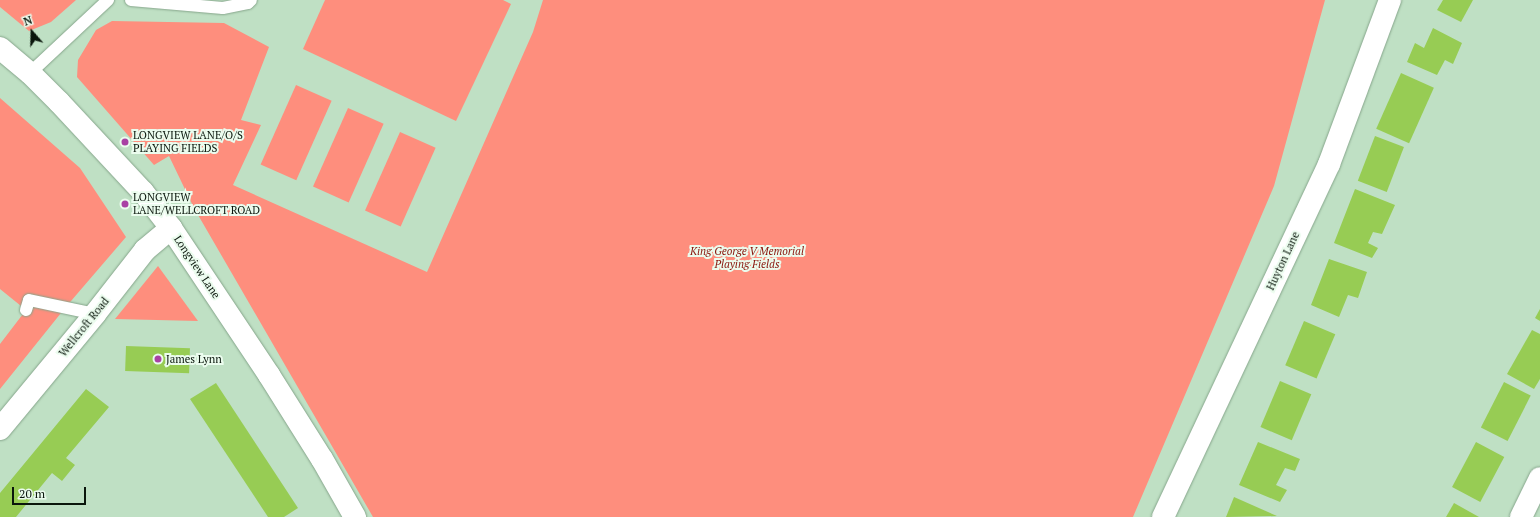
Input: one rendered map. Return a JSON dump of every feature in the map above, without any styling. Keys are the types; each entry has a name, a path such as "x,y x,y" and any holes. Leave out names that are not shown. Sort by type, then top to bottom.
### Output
{"street":[{"name":"Huyton Lane","path":"1163,517 1329,164 1390,0"},
{"name":"Longview Lane","path":"0,48 30,73 143,192 171,228 269,375 322,459 355,517"},
{"name":"Wellcroft Road","path":"2,424 96,314 145,250 171,228"},
{"path":"1521,517 1540,478"}],"lane":[{"path":"30,73 108,0"},
{"path":"131,0 223,8 248,3 251,0"},
{"path":"26,310 29,300 96,314"}],"green space":[{"path":"0,0 76,0 51,22 29,31 0,7"},
{"path":"325,0 503,0 511,4 456,121 303,49"},
{"name":"King George V Memorial Playing Fields","path":"543,0 1325,0 1274,186 1133,517 373,517 194,208 169,156 154,165 77,77 78,60 96,30 112,21 224,23 269,47 241,120 261,125 233,185 427,272 533,32"},
{"path":"296,85 332,101 296,180 261,164"},
{"path":"0,98 80,168 126,237 65,308 0,389 0,344 26,310 0,289"},
{"path":"348,108 384,124 349,202 313,187"},
{"path":"400,132 436,148 401,226 365,211"},
{"path":"158,266 198,321 115,319"}],"building":[{"path":"1443,0 1473,0 1461,22 1437,10"},
{"path":"1433,28 1462,43 1453,64 1445,60 1437,75 1407,62 1415,43 1424,48"},
{"path":"1401,73 1434,88 1409,143 1376,129"},
{"path":"1375,136 1404,147 1387,192 1358,181"},
{"path":"1355,189 1395,205 1382,234 1373,232 1368,243 1378,248 1372,258 1334,243"},
{"path":"1329,259 1367,272 1358,298 1348,295 1339,317 1311,305"},
{"path":"1540,309 1540,321 1535,318"},
{"path":"1304,321 1335,334 1317,378 1285,365"},
{"path":"1532,330 1540,334 1540,379 1534,389 1507,374"},
{"name":"James Lynn","path":"126,346 190,348 189,373 125,371"},
{"path":"1280,381 1311,394 1292,440 1260,427"},
{"path":"1504,382 1531,396 1508,441 1481,427"},
{"path":"216,383 298,508 284,517 268,517 190,399"},
{"path":"86,389 109,407 66,458 75,465 62,481 52,473 16,517 0,517 0,493"},
{"path":"1258,442 1300,459 1295,471 1285,468 1276,485 1287,490 1280,502 1239,485"},
{"path":"1476,442 1504,457 1480,502 1452,487"},
{"path":"1234,497 1277,516 1226,517"},
{"path":"1454,503 1479,517 1446,517"}],"place":[{"name":"LONGVIEW LANE/O/S PLAYING FIELDS","path":"125,142"},
{"name":"LONGVIEW LANE/WELLCROFT ROAD","path":"125,204"},
{"name":"James Lynn","path":"158,359"}]}
